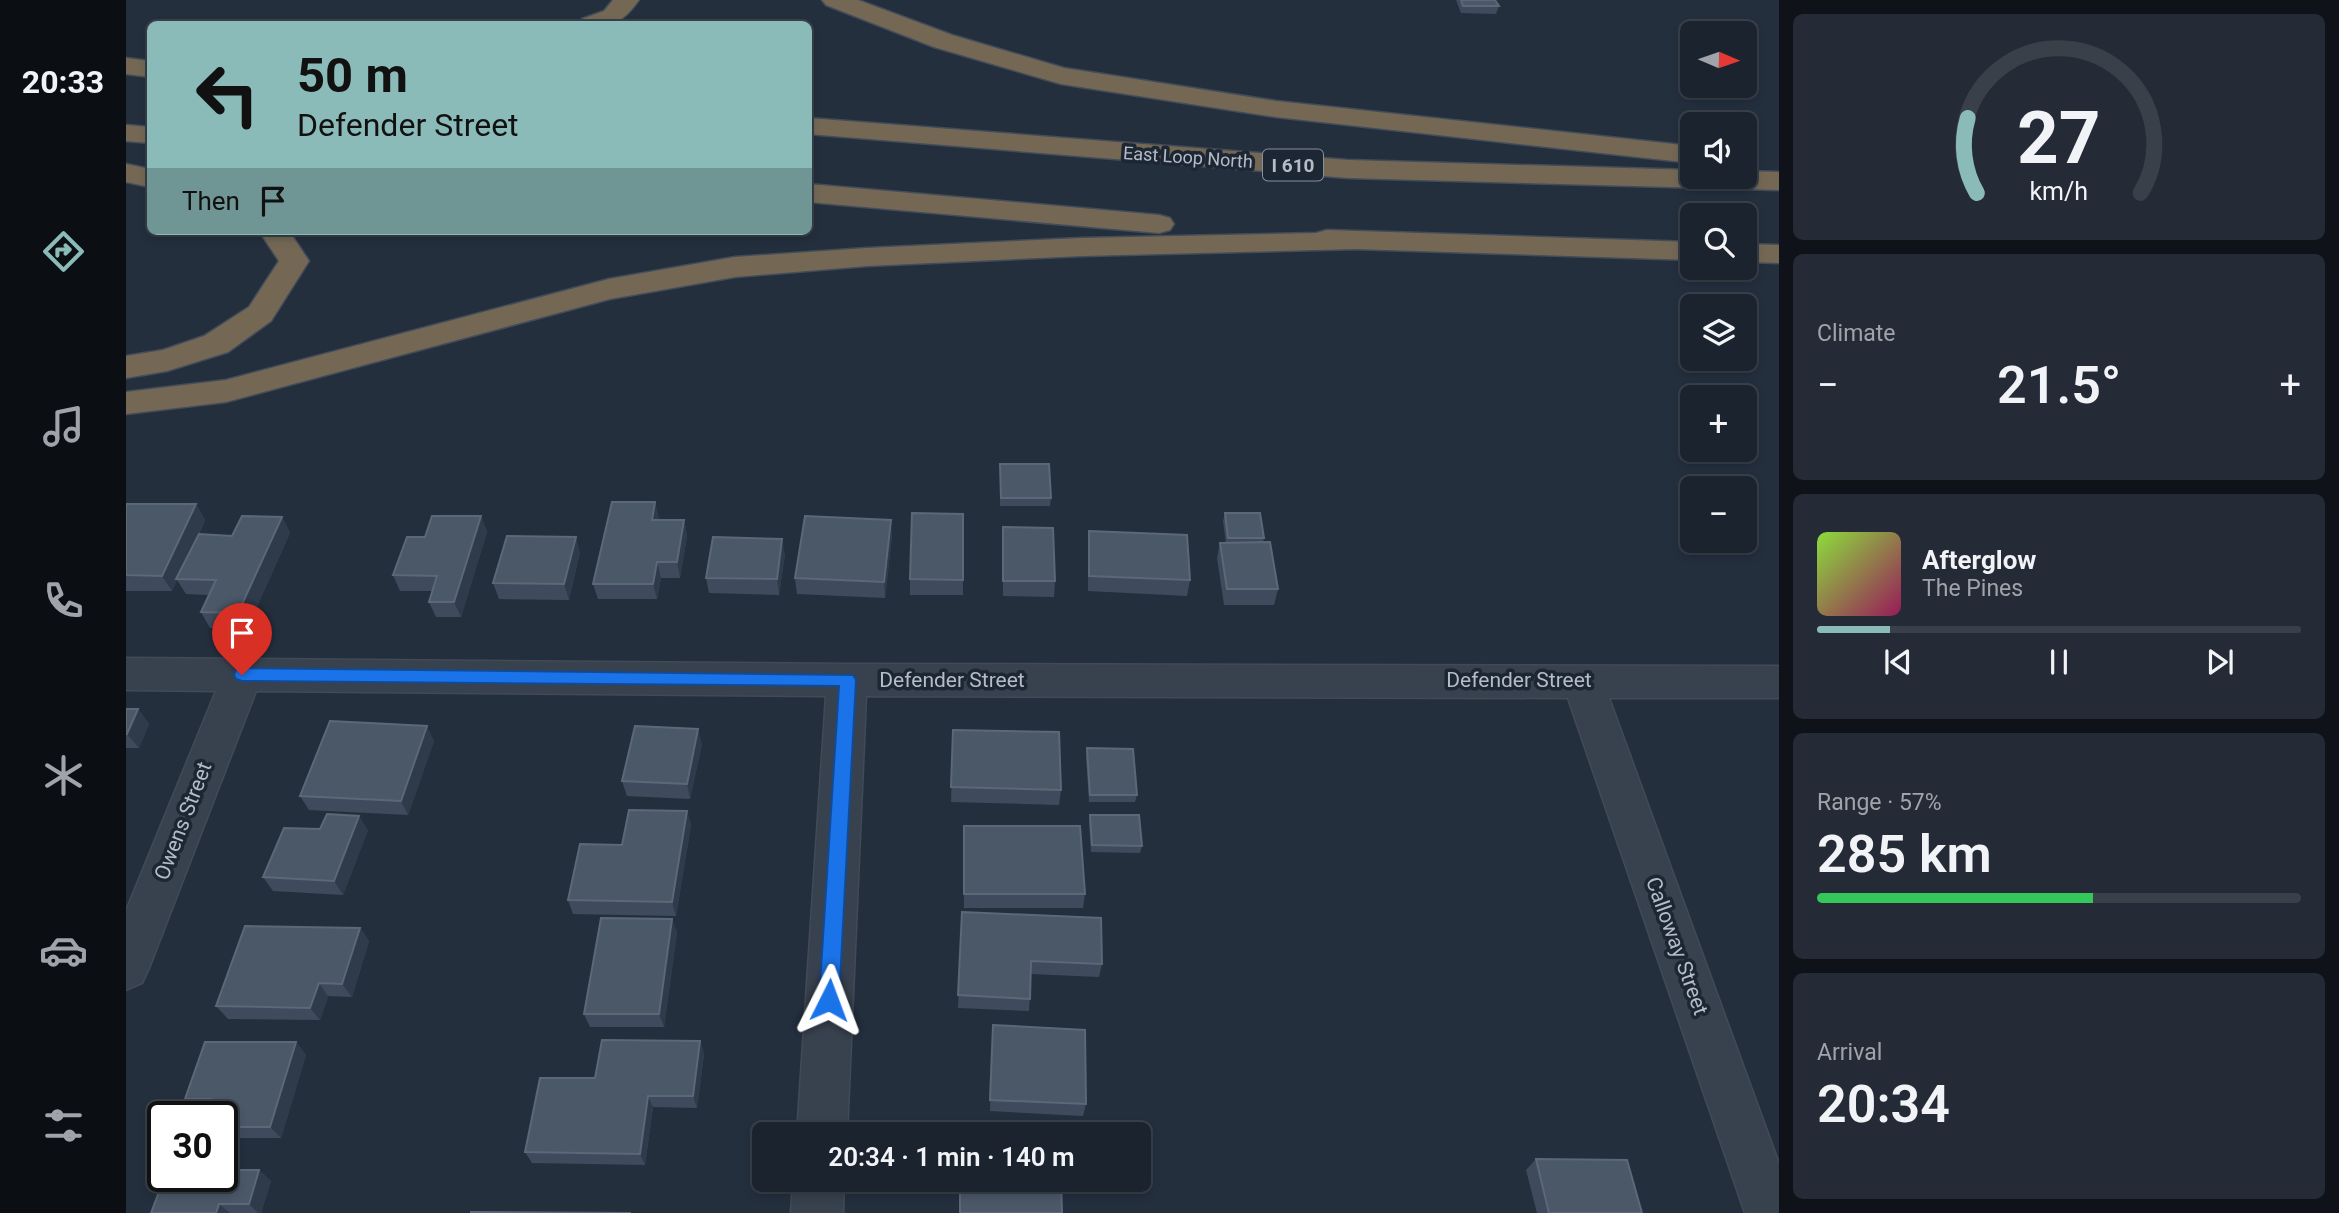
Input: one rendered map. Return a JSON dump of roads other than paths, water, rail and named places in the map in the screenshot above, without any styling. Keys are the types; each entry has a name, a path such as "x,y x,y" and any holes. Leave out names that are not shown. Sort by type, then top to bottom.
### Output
{"highway":[{"path":"599,21 613,16 626,0"},
{"path":"835,0 943,41 1061,75 1276,109 1680,154"},
{"name":"East Loop North","path":"812,126 1348,169 1779,181"},
{"path":"126,133 147,135"},
{"path":"1757,162 1779,165"},
{"path":"126,173 147,177"},
{"path":"812,193 1351,241"},
{"path":"126,368 216,344 260,314 294,261 277,235"},
{"path":"126,404 226,391 609,289 735,267 867,257 1082,247 1351,241 1680,251"},
{"path":"1757,253 1779,254"}],"street":[{"name":"Defender Street","path":"126,674 848,680 1779,681"},
{"name":"Owens Street","path":"126,968 242,675"},
{"path":"823,1122 848,680"},
{"name":"Calloway Street","path":"1582,680 1772,1213"},
{"path":"817,1213 818,1192"}]}
